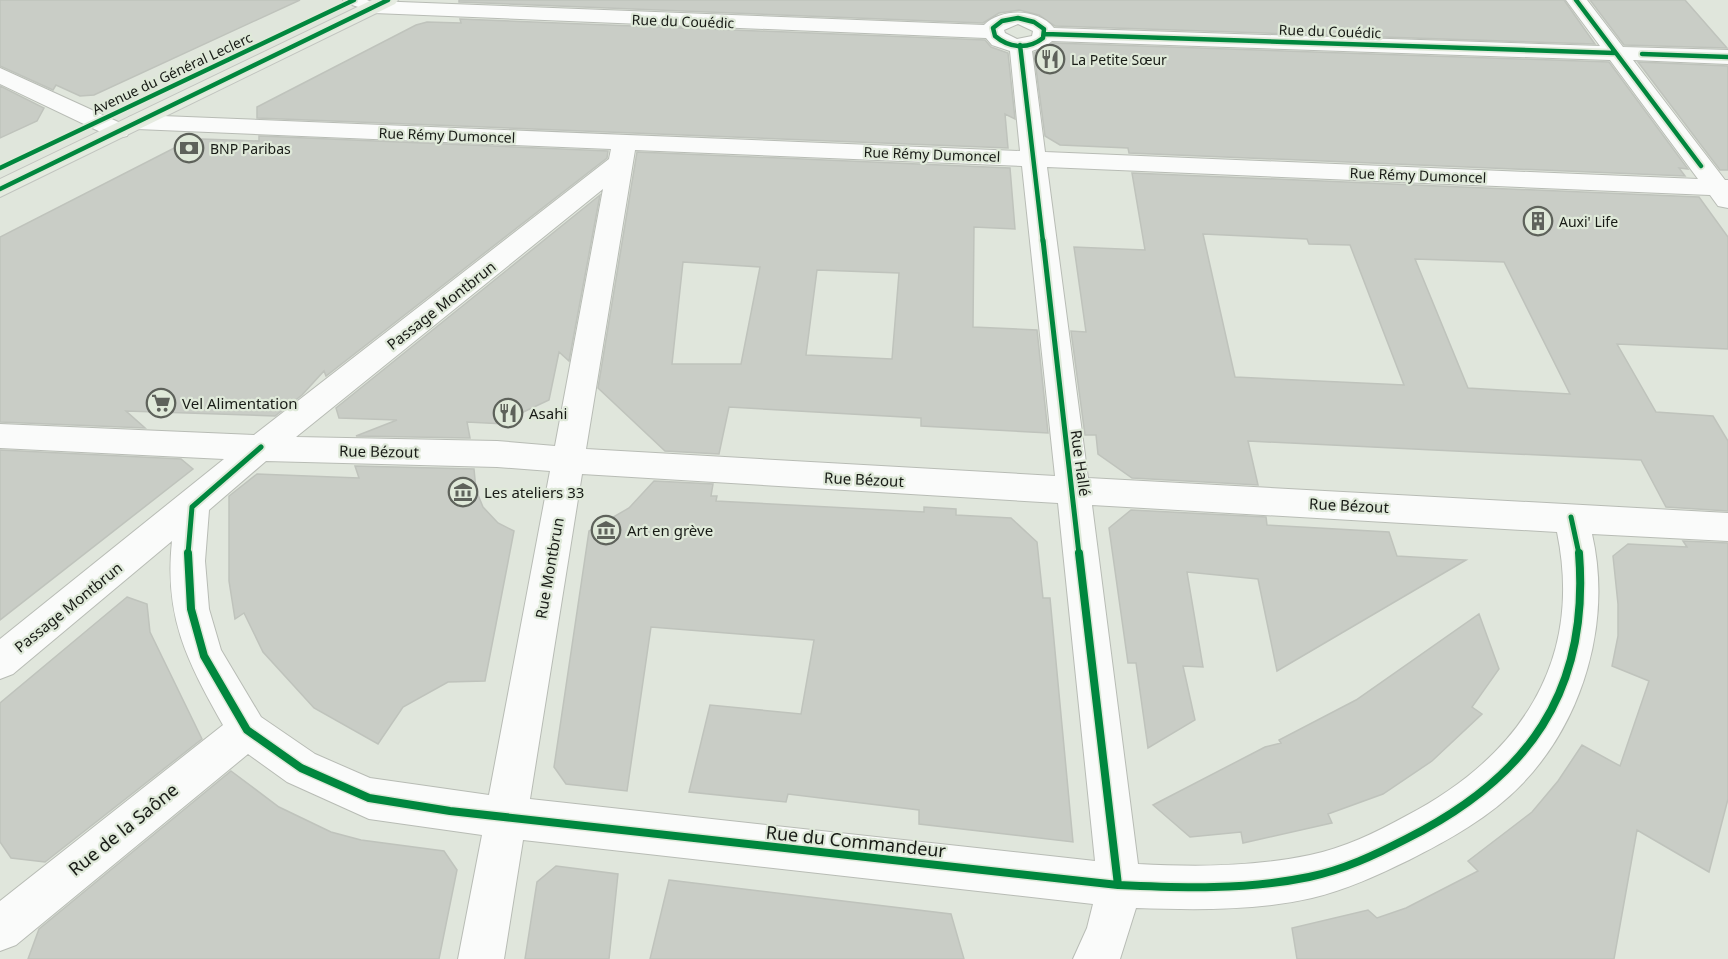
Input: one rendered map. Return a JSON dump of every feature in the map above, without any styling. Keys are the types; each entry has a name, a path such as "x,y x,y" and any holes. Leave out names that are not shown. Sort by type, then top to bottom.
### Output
{"main road":[{"name":"Avenue du Général Leclerc","path":"0,189 381,4"}],"street":[{"path":"1576,0 1725,192"},
{"name":"Rue du Couédic","path":"381,4 993,32"},
{"path":"1033,12 1045,34 1040,41 1020,45 1004,42 993,32 993,28 1002,21 1033,12"},
{"name":"Rue du Couédic","path":"1045,34 1728,57"},
{"name":"Rue Hallé","path":"1020,45 1118,885 1114,913 1105,943 1096,959"},
{"path":"0,75 127,127"},
{"name":"Rue Rémy Dumoncel","path":"127,127 622,152 1033,158 1725,192"},
{"name":"Passage Montbrun","path":"261,447 622,152"},
{"name":"Rue Montbrun","path":"481,959 622,152"},
{"name":"Rue Bézout","path":"0,436 497,454 568,461 1728,526"},
{"path":"192,507 261,447"},
{"name":"Passage Montbrun","path":"0,662 192,507"},
{"name":"Rue du Commandeur","path":"192,507 187,561 191,609 204,656 247,730 301,768 369,798 505,818 1118,885 1187,887 1245,885 1309,877 1346,867 1390,847 1449,815 1508,770 1547,720 1561,694 1569,671 1577,637 1581,597 1581,560 1571,517"},
{"name":"Rue de la Saône","path":"0,929 247,730"}],"lane":[{"path":"351,0 381,4"}],"building":[{"path":"0,0 300,0 94,95 80,96 56,85 53,90 0,66"},
{"path":"459,0 1564,0 1595,44 1055,26 1039,15 1019,10 999,13 983,23 459,2"},
{"path":"1590,0 1685,0 1727,48 1624,45"},
{"path":"460,19 985,40 991,47 1008,53 1015,119 1005,114 1008,148 257,118 257,107 416,25 427,22 461,23"},
{"path":"1053,43 1609,62 1688,169 1679,168 1685,176 1129,153 1128,148 1060,145 1045,136 1034,53"},
{"path":"1638,62 1728,66 1728,170 1720,170"},
{"path":"0,86 44,108 37,121 0,138"},
{"path":"259,136 608,151 607,158 326,376 324,371 302,395 275,416 126,411 145,428 0,422 0,237 184,143 202,139 259,141"},
{"path":"637,152 1010,168 1015,229 974,227 973,327 1037,330 1048,433 921,426 921,418 729,407 719,454 665,451 598,388","holes":["683,262 760,267 741,364 672,364","817,270 899,273 892,359 806,355"]},
{"path":"1132,173 1699,197 1728,237 1728,349 1617,344 1656,412 1713,416 1728,441 1728,511 1666,507 1641,460 1248,441 1258,485 1132,478 1098,454 1096,435 1085,435 1071,331 1086,332 1074,247 1145,250","holes":["1203,234 1307,239 1309,244 1350,245 1404,385 1235,377","1415,259 1504,262 1570,394 1468,388"]},
{"path":"600,195 569,361 559,352 549,400 517,415 505,424 467,422 470,438 356,436 397,420 339,418 336,408"},
{"path":"0,450 181,459 193,469 0,620"},
{"path":"355,466 474,469 476,490 483,507 498,523 514,531 485,681 448,682 403,707 378,744 314,708 263,652 244,613 235,619 229,581 229,496 257,474 359,478"},
{"path":"654,481 713,484 711,496 717,496 716,501 924,512 924,507 956,509 956,515 1011,518 1037,542 1043,598 1050,598 1073,842 919,824 919,810 788,794 786,802 689,792 710,705 801,714 814,640 651,627 627,791 566,784 554,767 589,531 629,508"},
{"path":"1131,510 1266,517 1267,525 1389,532 1397,556 1466,560 1277,671 1258,579 1187,572 1203,667 1183,666 1195,720 1148,748 1136,663 1128,663 1109,528"},
{"path":"1683,541 1728,543 1728,799 1709,872 1637,830 1614,959 1297,959 1292,928 1368,910 1377,918 1406,908 1478,871 1468,861 1532,812 1558,781 1582,745 1620,766 1649,681 1612,666 1618,636 1618,604 1613,556 1628,544 1687,547"},
{"path":"127,597 147,604 150,632 202,739 45,862 11,858 0,842 0,703"},
{"path":"1479,614 1499,669 1472,707 1482,714 1432,761 1383,794 1328,814 1332,823 1243,843 1241,832 1190,837 1153,805 1265,747 1281,743 1279,740 1356,700"},
{"path":"231,771 279,807 331,832 361,840 444,851 457,870 439,959 28,959 39,929"},
{"path":"556,866 618,874 609,959 525,959 537,882"},
{"path":"669,880 951,914 964,959 650,959"}],"cycle path":[{"path":"0,168 354,0"},
{"path":"0,189 388,0"},
{"path":"1576,0 1701,166"},
{"path":"1018,18 1034,22 1044,29 1043,38 1038,42 1019,46 1006,43 995,36 993,28 1002,21 1018,18"},
{"path":"1045,34 1615,53"},
{"path":"1020,45 1118,885"},
{"path":"1642,54 1728,57"},
{"path":"261,447 192,507 187,561 191,609 204,656 247,730 301,768 369,798 450,811 1118,885 1238,886 1286,881 1321,874 1366,858 1413,836 1456,811 1483,791 1508,770 1530,744 1549,715 1574,652 1580,619 1581,585 1578,551 1571,517"}],"place":[{"name":"La Petite Sœur","path":"1050,59"},
{"name":"BNP Paribas","path":"189,148"},
{"name":"Auxi' Life","path":"1538,221"},
{"name":"Vel Alimentation","path":"161,403"},
{"name":"Asahi","path":"508,413"},
{"name":"Les ateliers 33","path":"463,492"},
{"name":"Art en grève","path":"606,530"}]}
